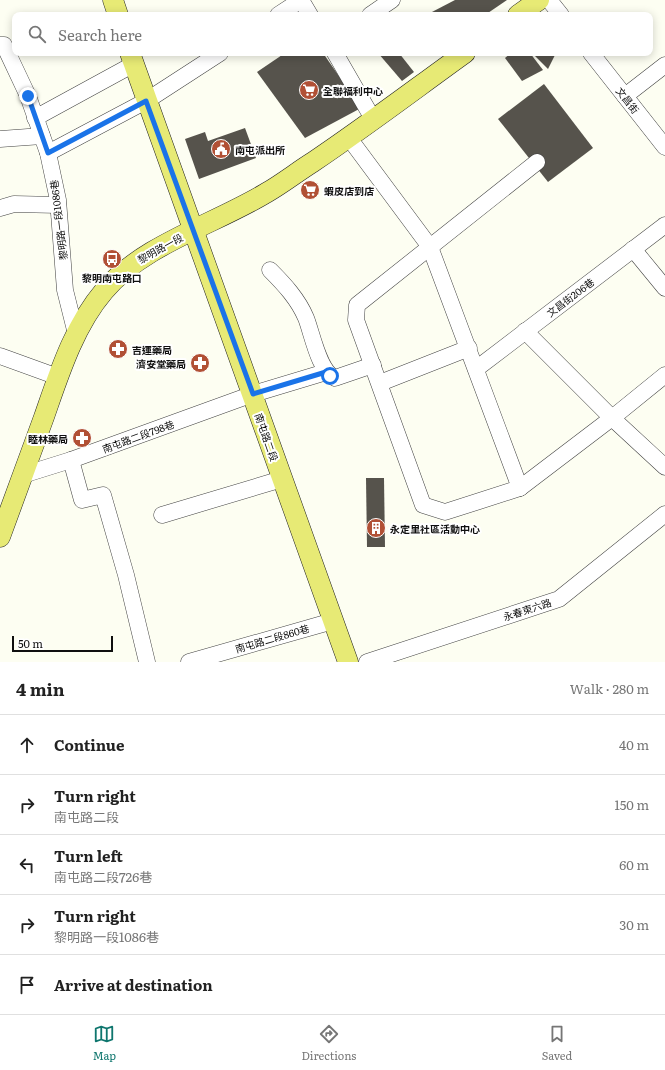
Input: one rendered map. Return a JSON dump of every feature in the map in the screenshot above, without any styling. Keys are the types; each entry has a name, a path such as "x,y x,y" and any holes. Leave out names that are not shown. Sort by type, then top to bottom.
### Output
{"main road":[{"path":"113,0 117,12"},
{"path":"522,12 538,0"},
{"name":"黎明路一段","path":"0,537 58,377 76,334 88,312 115,278 129,266 193,230 226,216 267,193 349,138 461,56"},
{"name":"南屯路二段","path":"132,59 348,662"}],"street":[{"path":"283,12 301,0 308,12"},
{"path":"374,12 392,0"},
{"path":"549,0 559,12"},
{"name":"黎明路一段1086巷","path":"0,45 4,45 48,153 58,205 65,290 76,334"},
{"path":"48,153 146,101 215,56"},
{"path":"336,56 373,119"},
{"name":"文昌街","path":"593,56 665,147"},
{"path":"35,118 132,59"},
{"path":"625,96 665,65"},
{"path":"0,139 42,136"},
{"path":"349,138 430,247 469,348 520,488"},
{"path":"537,162 357,305 356,320 423,505 445,512 520,488 612,418 665,375"},
{"path":"0,208 14,204 58,205"},
{"name":"文昌街206巷","path":"476,369 665,225"},
{"path":"633,249 665,288"},
{"path":"270,270 292,294 302,310 326,372 335,378 373,365"},
{"path":"525,331 612,418 665,467"},
{"path":"380,383 469,348"},
{"path":"0,356 58,377"},
{"name":"南屯路二段798巷","path":"23,475 71,460 253,394 326,372"},
{"path":"71,460 82,500 103,495 126,575 147,662"},
{"path":"162,516 282,479"},
{"name":"永春東六路","path":"367,662 559,599 665,514"},
{"name":"南屯路二段860巷","path":"189,662 333,621"}],"building":[{"path":"455,0 507,0 489,12 432,12"},
{"name":"全聯福利中心","path":"281,56 325,56 361,108 305,138 257,72"},
{"path":"381,56 401,56 414,72 402,81"},
{"path":"507,56 532,56 543,70 522,81 505,58"},
{"path":"535,56 554,56 548,69"},
{"path":"544,84 593,148 548,182 498,119"},
{"name":"南屯派出所","path":"245,128 256,158 199,179 185,139 205,132 208,141"},
{"name":"永定里社區活動中心","path":"366,478 384,478 385,547 367,547"}],"place":[{"name":"全聯福利中心","path":"309,90"},
{"name":"南屯派出所","path":"221,149"},
{"name":"蝦皮店到店","path":"310,190"},
{"name":"黎明南屯路口","path":"112,259"},
{"name":"吉運藥局","path":"118,349"},
{"name":"濟安堂藥局","path":"200,363"},
{"name":"睦林藥局","path":"82,438"},
{"name":"永定里社區活動中心","path":"376,528"}],"route":[{"path":"28,96 48,153 146,101 253,394 321,375 326,372 330,376"}]}
